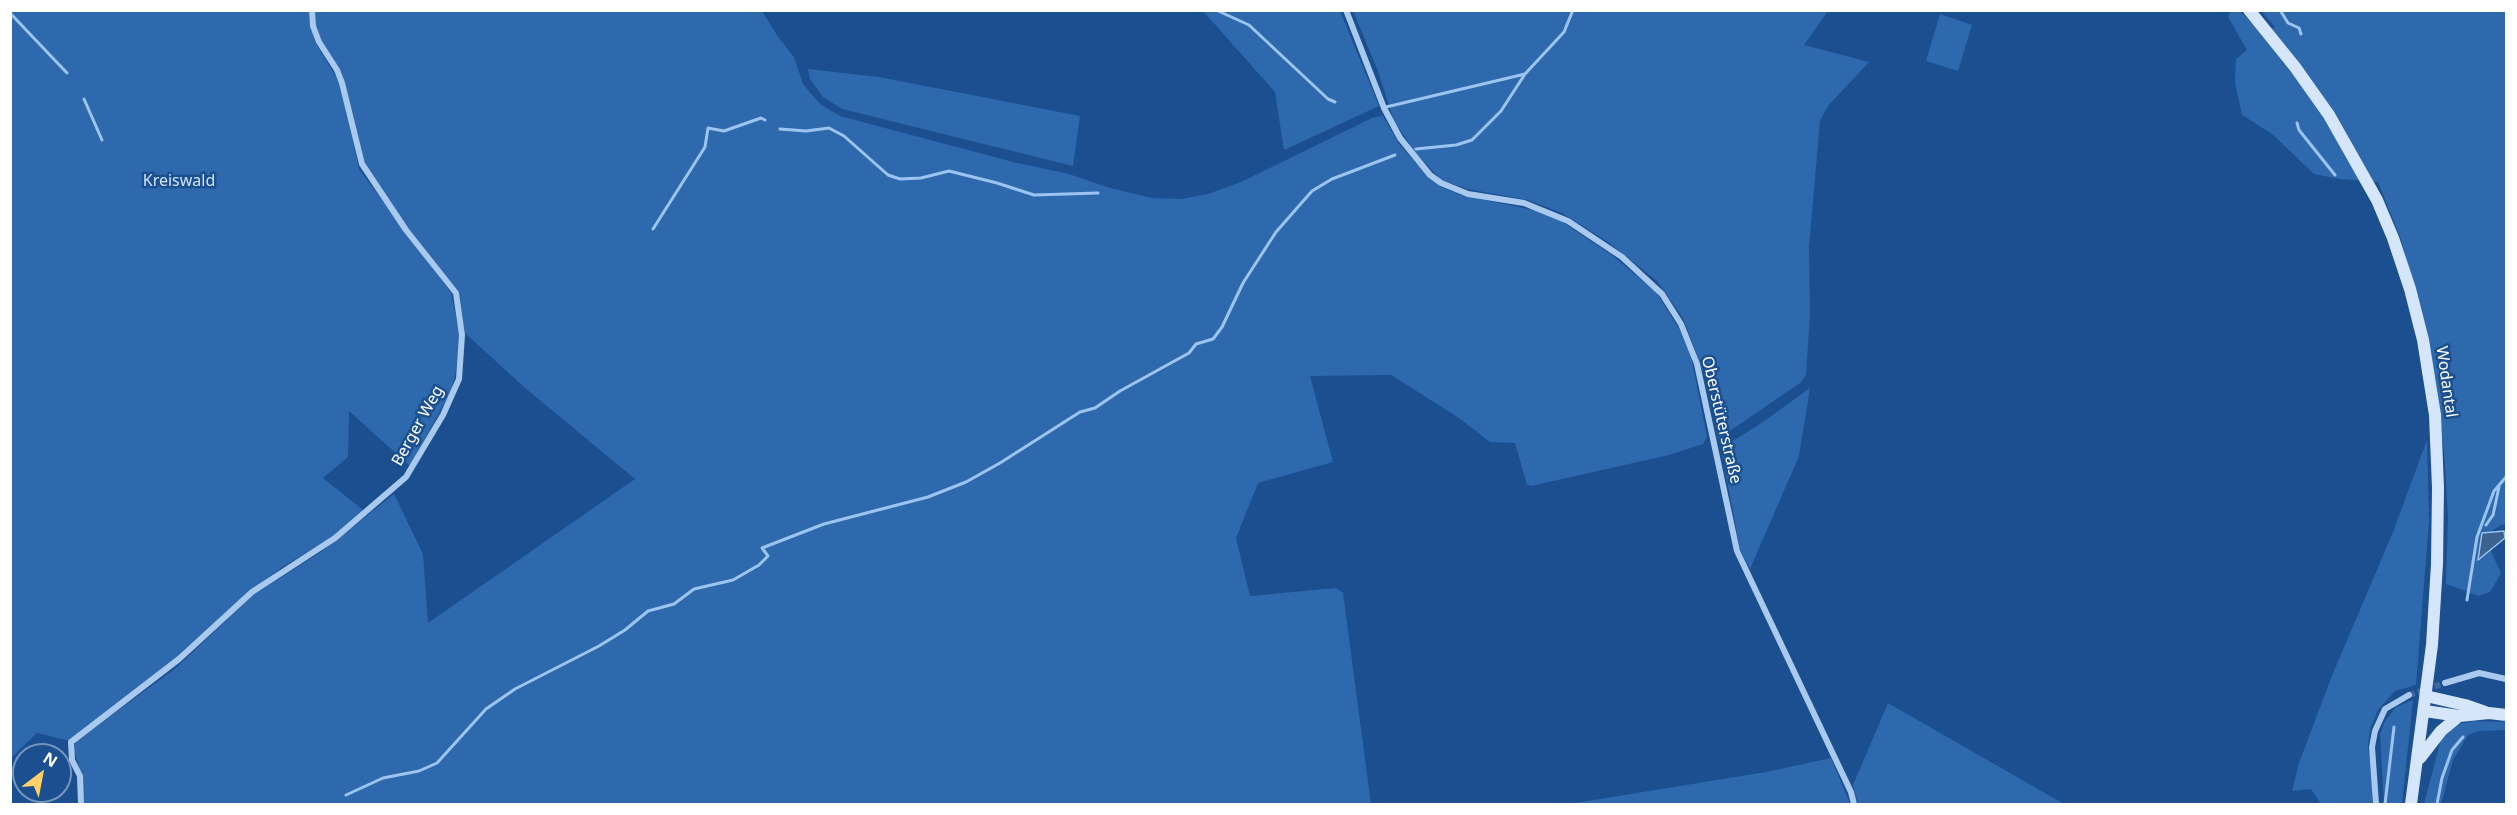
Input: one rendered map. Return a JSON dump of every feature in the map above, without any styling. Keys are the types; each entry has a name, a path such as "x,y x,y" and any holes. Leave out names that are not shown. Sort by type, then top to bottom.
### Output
{"main road":[{"name":"Wodantal","path":"2249,10 2295,67 2329,115 2377,200 2393,238 2423,340 2431,385 2437,453 2437,564 2425,711 2411,804"},
{"path":"2426,696 2489,713 2506,715"},
{"path":"2425,711 2459,716 2489,713"},
{"path":"2418,761 2441,731 2459,716"}],"street":[{"name":"Berger Weg","path":"81,804 80,776 72,760 71,742 179,659 252,592 335,538 406,477 443,415 459,379 462,335 456,293 406,230 362,164 342,83 337,70 319,42 313,26 312,10"},
{"name":"Oberstüterstraße","path":"1346,10 1384,108 1400,138 1431,175 1441,183 1468,194 1524,203 1568,220 1622,257 1662,294 1681,324 1697,364 1737,551 1851,792 1854,804"},
{"path":"2445,683 2479,673 2506,679"},
{"path":"2376,804 2372,747 2374,731 2385,708 2409,695"}],"green space":[{"name":"Kreiswald","path":"11,11 309,11 310,26 316,44 340,83 359,169 451,293 460,336 451,391 410,466 349,411 348,457 323,478 363,510 331,538 284,566 254,588 176,659 70,741 37,733 27,743 12,743 11,758"},
{"path":"315,11 762,11 794,57 803,84 820,104 840,116 1013,162 1069,174 1110,188 1152,198 1181,199 1208,194 1241,182 1372,118 1383,116 1399,144 1430,179 1443,188 1461,195 1538,211 1561,221 1613,256 1656,292 1680,330 1691,356 1707,437 1703,444 1669,455 1531,486 1527,485 1515,443 1490,442 1459,418 1391,375 1310,376 1333,462 1258,483 1236,538 1250,596 1336,588 1343,593 1371,804 84,804 82,778 74,750 76,741 176,668 253,595 321,552 394,494 423,554 428,623 635,479 525,388 465,333 459,292 408,228 366,167 344,82 322,43 316,26"},
{"path":"1203,11 1340,11 1379,106 1284,150 1275,92"},
{"path":"1353,11 1828,11 1804,45 1869,62 1828,106 1820,121 1809,247 1810,314 1806,375 1800,383 1718,439 1705,376 1683,318 1657,281 1608,242 1562,213 1528,200 1467,189 1441,180 1415,152 1394,121 1378,71"},
{"path":"2231,11 2240,11 2263,34 2275,27 2261,11 2506,11 2506,524 2484,536 2501,573 2490,592 2479,596 2446,584 2448,517 2437,389 2402,242 2378,182 2314,174 2272,134 2242,115 2235,83 2236,59 2247,50 2228,17"},
{"path":"1940,14 1972,25 1958,71 1926,61"},
{"path":"808,69 879,77 1080,116 1073,166 842,109 823,97 810,79"},
{"path":"1810,388 1799,456 1750,569 1740,549 1721,448 1760,424"},
{"path":"2427,440 2429,521 2416,685 2395,691 2378,710 2370,729 2368,746 2373,784 2372,804 2321,804 2311,789 2292,791 2299,763 2331,678 2393,532"},
{"path":"2413,700 2402,804 2384,804 2380,734 2385,721 2396,707"},
{"path":"1888,703 2064,804 1858,804 1853,785"},
{"path":"2474,721 2506,722 2506,730 2479,731 2468,735 2453,760 2441,804 2424,804 2441,739 2458,724"},
{"path":"1831,758 1850,804 1569,804 1766,772"}],"shaded area":[{"path":"2504,531 2505,538 2478,560 2482,533"}],"waterway":[{"path":"1216,10 1249,25 1328,99 1335,102"},
{"path":"1386,107 1525,74 1564,32 1573,10"},
{"path":"2280,10 2288,23 2299,28 2301,34"},
{"path":"10,13 67,73"},
{"path":"1416,149 1456,145 1472,140 1501,111 1525,74"},
{"path":"84,99 102,140"},
{"path":"653,229 705,147 708,128 724,131 761,118 765,120"},
{"path":"2297,123 2299,130 2335,175"},
{"path":"780,129 806,131 829,128 844,136 888,175 900,179 921,178 949,171 1034,195 1098,193"},
{"path":"346,795 383,778 419,771 437,763 486,709 515,689 599,646 625,630 648,611 674,604 694,589 733,580 759,565 768,556 762,548 824,524 928,497 966,482 1080,412 1095,408 1120,391 1189,353 1196,344 1213,339 1222,327 1243,283 1276,232 1312,191 1332,179 1395,155"},
{"path":"2467,600 2477,537 2494,491 2506,477"},
{"path":"2486,525 2493,515 2499,487"},
{"path":"2385,804 2394,727"},
{"path":"2437,804 2442,778 2452,750 2463,737"}],"tunnel":[{"path":"2409,695 2445,683"}]}
